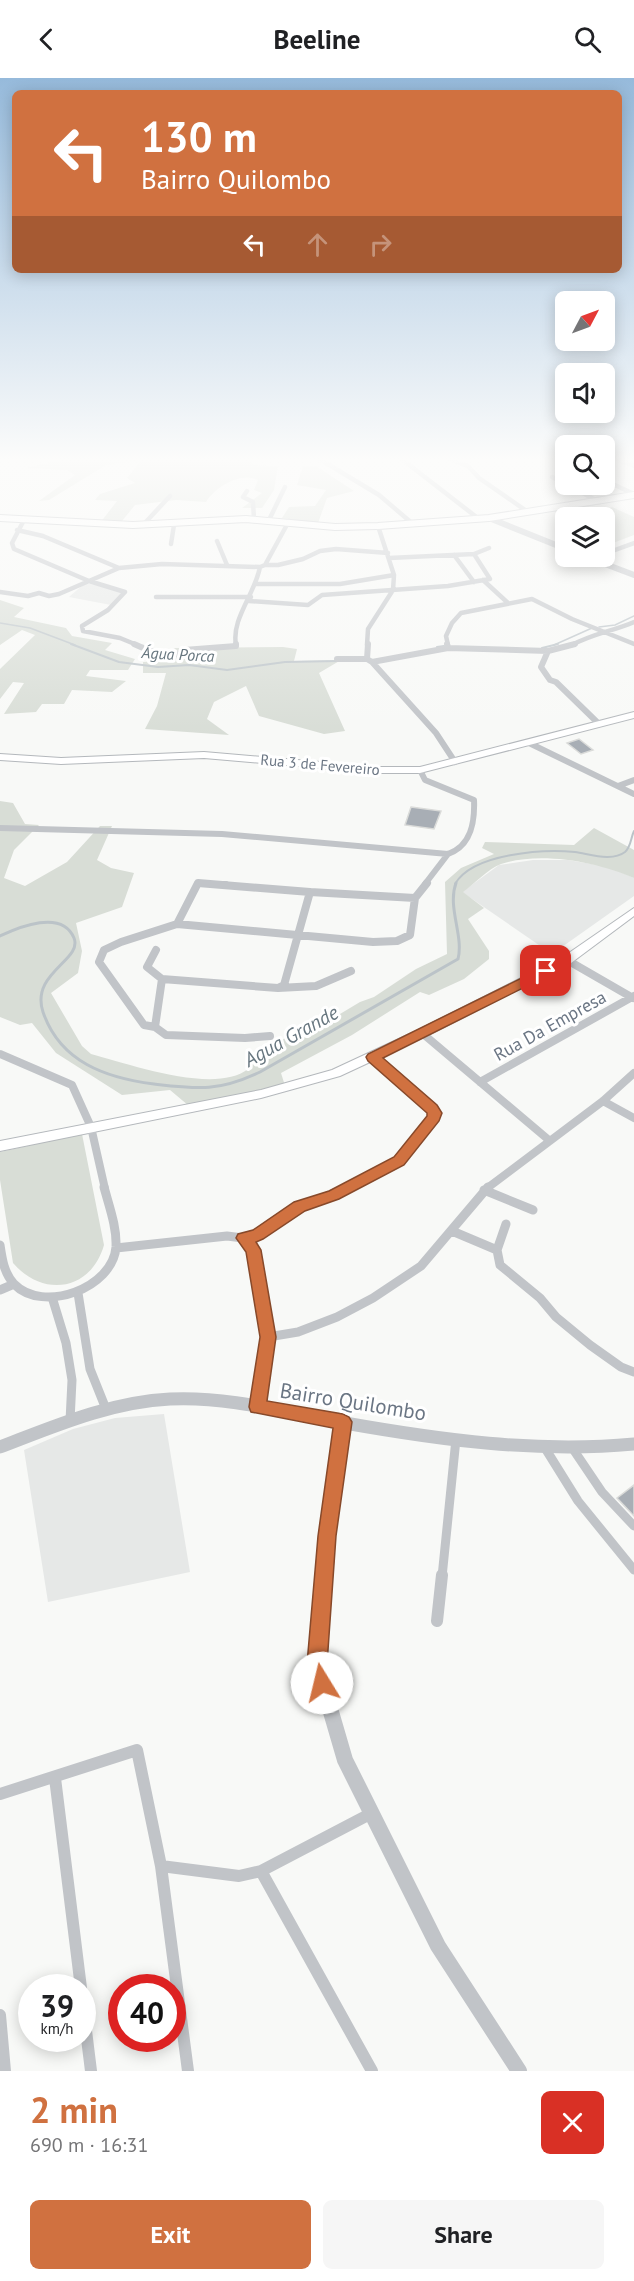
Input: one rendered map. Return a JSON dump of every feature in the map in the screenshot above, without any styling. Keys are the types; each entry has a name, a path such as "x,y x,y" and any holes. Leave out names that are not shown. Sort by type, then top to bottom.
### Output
{"main road":[{"name":"Rua 3 de Fevereiro","path":"0,757 61,761 204,755 379,770 420,770 634,715"},
{"path":"0,1146 261,1094 336,1073 373,1057 567,960 634,911"}],"street":[{"path":"16,550 89,581 125,592 108,610 82,626 84,631 121,639 159,655 183,654 184,650 236,646 235,632 239,614 250,599 262,566 272,550"},
{"path":"76,550 119,568"},
{"path":"221,550 227,565"},
{"path":"0,592 28,596 39,593 49,596 59,594 119,568 154,564 278,565 328,550"},
{"path":"343,550 388,556 474,554 484,550"},
{"path":"386,550 394,575 393,590 368,629 370,661 436,732 455,762"},
{"path":"156,597 250,599 308,605 322,595 490,579 474,554"},
{"path":"454,555 474,582"},
{"path":"614,567 634,576"},
{"path":"256,584 340,584 394,575"},
{"path":"483,580 508,603"},
{"path":"448,648 446,636 452,623 461,613 532,599 572,619 610,632 634,644"},
{"path":"337,659 370,661 448,648 548,651 572,645 590,634 610,632 634,621"},
{"path":"548,651 541,667 550,680 556,682 599,724"},
{"path":"533,742 621,785 634,794"},
{"path":"0,828 222,834 448,854 459,850 466,843 475,809 474,800 425,780 420,770"},
{"path":"621,785 634,780"},
{"path":"621,785 634,788"},
{"path":"270,1036 245,1038 166,1035 155,1027 144,1024 99,962 104,950 121,942 177,924 373,942 397,941 410,934 415,898 427,879 448,854"},
{"path":"177,924 198,884 215,882 310,892 415,898"},
{"path":"278,988 284,985 310,892"},
{"path":"156,950 147,966 162,979 309,989 333,982 351,971"},
{"path":"567,960 633,997"},
{"path":"155,1027 162,979"},
{"name":"Rua Da Empresa","path":"480,1083 633,997"},
{"path":"422,1033 550,1141"},
{"path":"0,1054 72,1085 91,1127 116,1248 107,1270 78,1293 34,1296 14,1284 4,1268 0,1245"},
{"path":"116,1248 257,1235 300,1207 334,1195 399,1161 434,1118 435,1113 373,1057"},
{"path":"268,1337 298,1332 337,1317 373,1298 421,1266 484,1190 603,1101 634,1073"},
{"path":"603,1101 634,1118"},
{"path":"484,1190 533,1210"},
{"path":"506,1224 497,1250 500,1265 540,1298 556,1317 590,1345 621,1367 634,1372"},
{"path":"452,1231 497,1250"},
{"path":"243,1238 254,1250 268,1337 257,1407"},
{"path":"0,1290 14,1284"},
{"path":"78,1293 90,1369 106,1409"},
{"path":"52,1296 66,1343 72,1380 70,1421"},
{"name":"Bairro Quilombo","path":"0,1447 106,1409 154,1400 183,1399 215,1400 456,1439 545,1448 573,1449 634,1444"},
{"path":"343,1422 327,1536 317,1664 345,1760 370,1814 438,1946 519,2071"},
{"path":"437,1621 456,1439"},
{"path":"545,1448 578,1501 634,1570"},
{"path":"573,1449 602,1492 634,1526"},
{"path":"0,1794 137,1750 161,1866 188,2071"},
{"path":"55,1778 79,1974"},
{"path":"161,1866 239,1876 261,1871 370,1814"},
{"path":"261,1871 372,2071"},
{"path":"0,2015 5,2071"},
{"path":"89,2052 92,2071"}],"shaded area":[{"path":"85,583 127,591 111,605 69,597"},
{"path":"0,600 24,608 14,617 66,628 72,636 112,643 105,650 135,659 128,670 90,670 86,676 126,681 112,692 72,690 64,704 42,704 36,712 4,714 24,683 13,682 0,699 0,669 35,635 22,630 0,645"},
{"path":"283,647 297,649 294,661 341,660 319,673 345,731 324,734 259,716 246,686 214,702 207,719 229,735 145,729 157,706 166,673 143,673 143,662 163,661 175,648"},
{"path":"0,801 13,803 25,824 39,825 14,850 4,878 25,886 67,862 100,826 112,826 97,860 111,868 134,873 122,907 76,923 82,951 78,973 51,993 82,1046 91,1054 149,1070 194,1078 215,1079 233,1076 248,1069 258,1048 320,1026 360,1002 374,997 416,969 447,954 445,882 461,868 494,854 482,848 485,842 574,845 594,828 634,850 634,878 603,867 551,858 517,860 496,866 463,892 484,908 468,919 489,951 489,959 464,979 429,995 420,992 352,1035 281,1073 286,1089 195,1111 170,1090 122,1095 56,1053 32,1023 20,1025 0,1017"},
{"path":"533,860 568,860 609,867 634,878 634,896 552,954 462,892 499,865"},
{"path":"82,1134 104,1245 98,1260 89,1272 77,1280 52,1285 25,1274 13,1263 0,1180 0,1152"},
{"path":"164,1414 190,1572 48,1602 24,1450 73,1429 115,1418"}],"building":[{"path":"579,739 593,750 581,754 567,743"},
{"path":"411,807 441,811 434,829 405,825"},
{"path":"634,1485 634,1516 617,1498"}],"waterway":[{"path":"599,627 615,625 634,616"},
{"name":"Água Porca","path":"0,623 30,628 75,645"},
{"path":"554,645 592,628"},
{"name":"Água Porca","path":"71,644 119,662 158,667 189,665 227,670 285,662 338,661"},
{"path":"554,645 558,644"},
{"path":"542,648 554,645"},
{"path":"437,647 444,646"},
{"name":"Agua Grande","path":"455,884 464,874 477,866 510,855 546,851 601,856 620,855 629,847 634,831"},
{"name":"Agua Grande","path":"0,936 18,928 50,922 68,929 74,938 75,946 49,977 41,999 43,1012 51,1029 61,1044 73,1055 102,1072 136,1081 196,1088 220,1086 260,1072 458,959 459,941 453,902 456,883"}],"route":[{"path":"322,1683 317,1664 327,1536 343,1422 257,1407 268,1337 254,1250 243,1238 257,1235 286,1214 334,1195 399,1161 434,1118 435,1113 432,1109 373,1057 546,971"}]}
